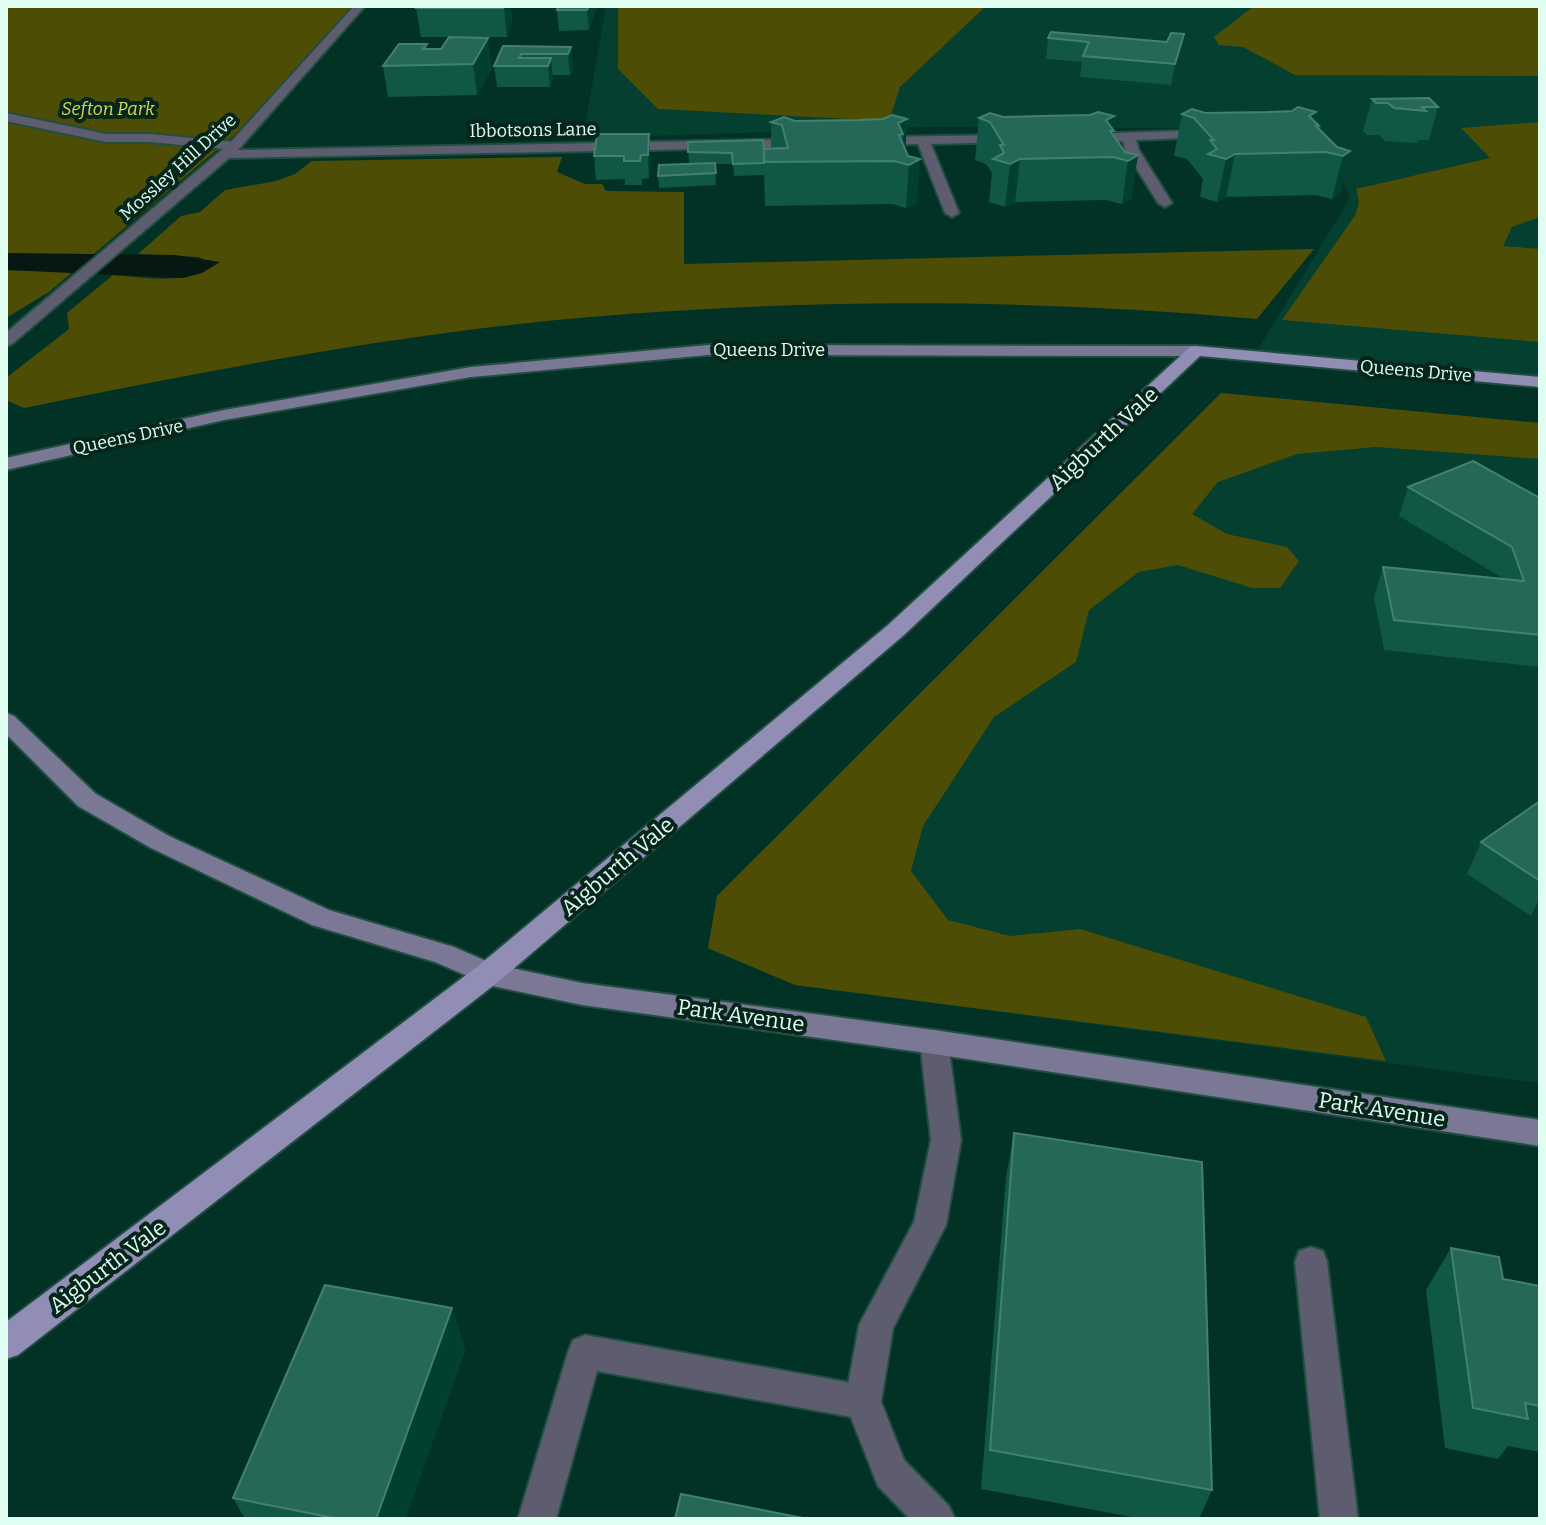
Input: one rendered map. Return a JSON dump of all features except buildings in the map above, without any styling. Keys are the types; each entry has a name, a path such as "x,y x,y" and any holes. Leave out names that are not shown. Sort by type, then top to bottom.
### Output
{"main road":[{"name":"Queens Drive","path":"1196,351 1540,382"},
{"name":"Aigburth Vale","path":"6,1343 488,974 896,630 1196,351"}],"street":[{"name":"Mossley Hill Drive","path":"6,341 231,150 360,6"},
{"name":"Ibbotsons Lane","path":"6,117 106,138 149,138 231,150 812,143"},
{"path":"1065,139 1224,134"},
{"path":"1129,138 1132,150 1165,203"},
{"path":"859,142 1018,139"},
{"path":"922,140 930,152 952,213"},
{"name":"Queens Drive","path":"6,464 224,415 471,372 708,350 1196,351"},
{"name":"Park Avenue","path":"6,721 87,800 160,842 321,918 444,954 488,974 582,994 934,1042 1540,1133"},
{"path":"934,1042 946,1140 930,1225 876,1325 863,1402 891,1473 936,1519"},
{"path":"1311,1262 1339,1519"},
{"path":"537,1519 585,1352 863,1402"}],"shaded area":[{"path":"606,6 1540,6 1540,382 1254,356 1350,198 1329,141 1319,129 926,127 583,138"},
{"path":"6,253 175,255 220,262 202,273 183,278 6,270"},
{"path":"1221,393 1540,423 1540,1083 795,985 708,949 717,896"}],"green space":[{"name":"Sefton Park","path":"6,6 353,6 238,132 49,292 6,318"},
{"path":"618,6 986,6 900,87 889,121 658,109 618,69"},
{"path":"1254,6 1540,6 1540,76 1295,75 1243,47 1219,45 1214,37"},
{"path":"1540,122 1540,217 1512,227 1503,246 1540,249 1540,342 1282,320 1356,214 1359,202 1356,189 1490,158 1461,128"},
{"path":"562,157 557,172 585,184 602,184 606,191 684,192 684,264 1314,249 1257,319 1091,308 924,303 673,311 519,324 377,343 24,408 6,400 6,378 69,329 67,313 113,275 177,278 201,272 211,265 199,257 138,254 181,216 200,212 225,190 276,181 295,174 312,161"},
{"path":"1221,393 1540,423 1540,459 1376,447 1297,454 1218,482 1192,514 1227,534 1287,547 1299,561 1280,588 1252,588 1178,565 1139,572 1089,610 1076,662 994,717 923,826 911,871 948,920 1010,936 1080,929 1366,1017 1386,1061 795,985 708,948 717,896"}]}
